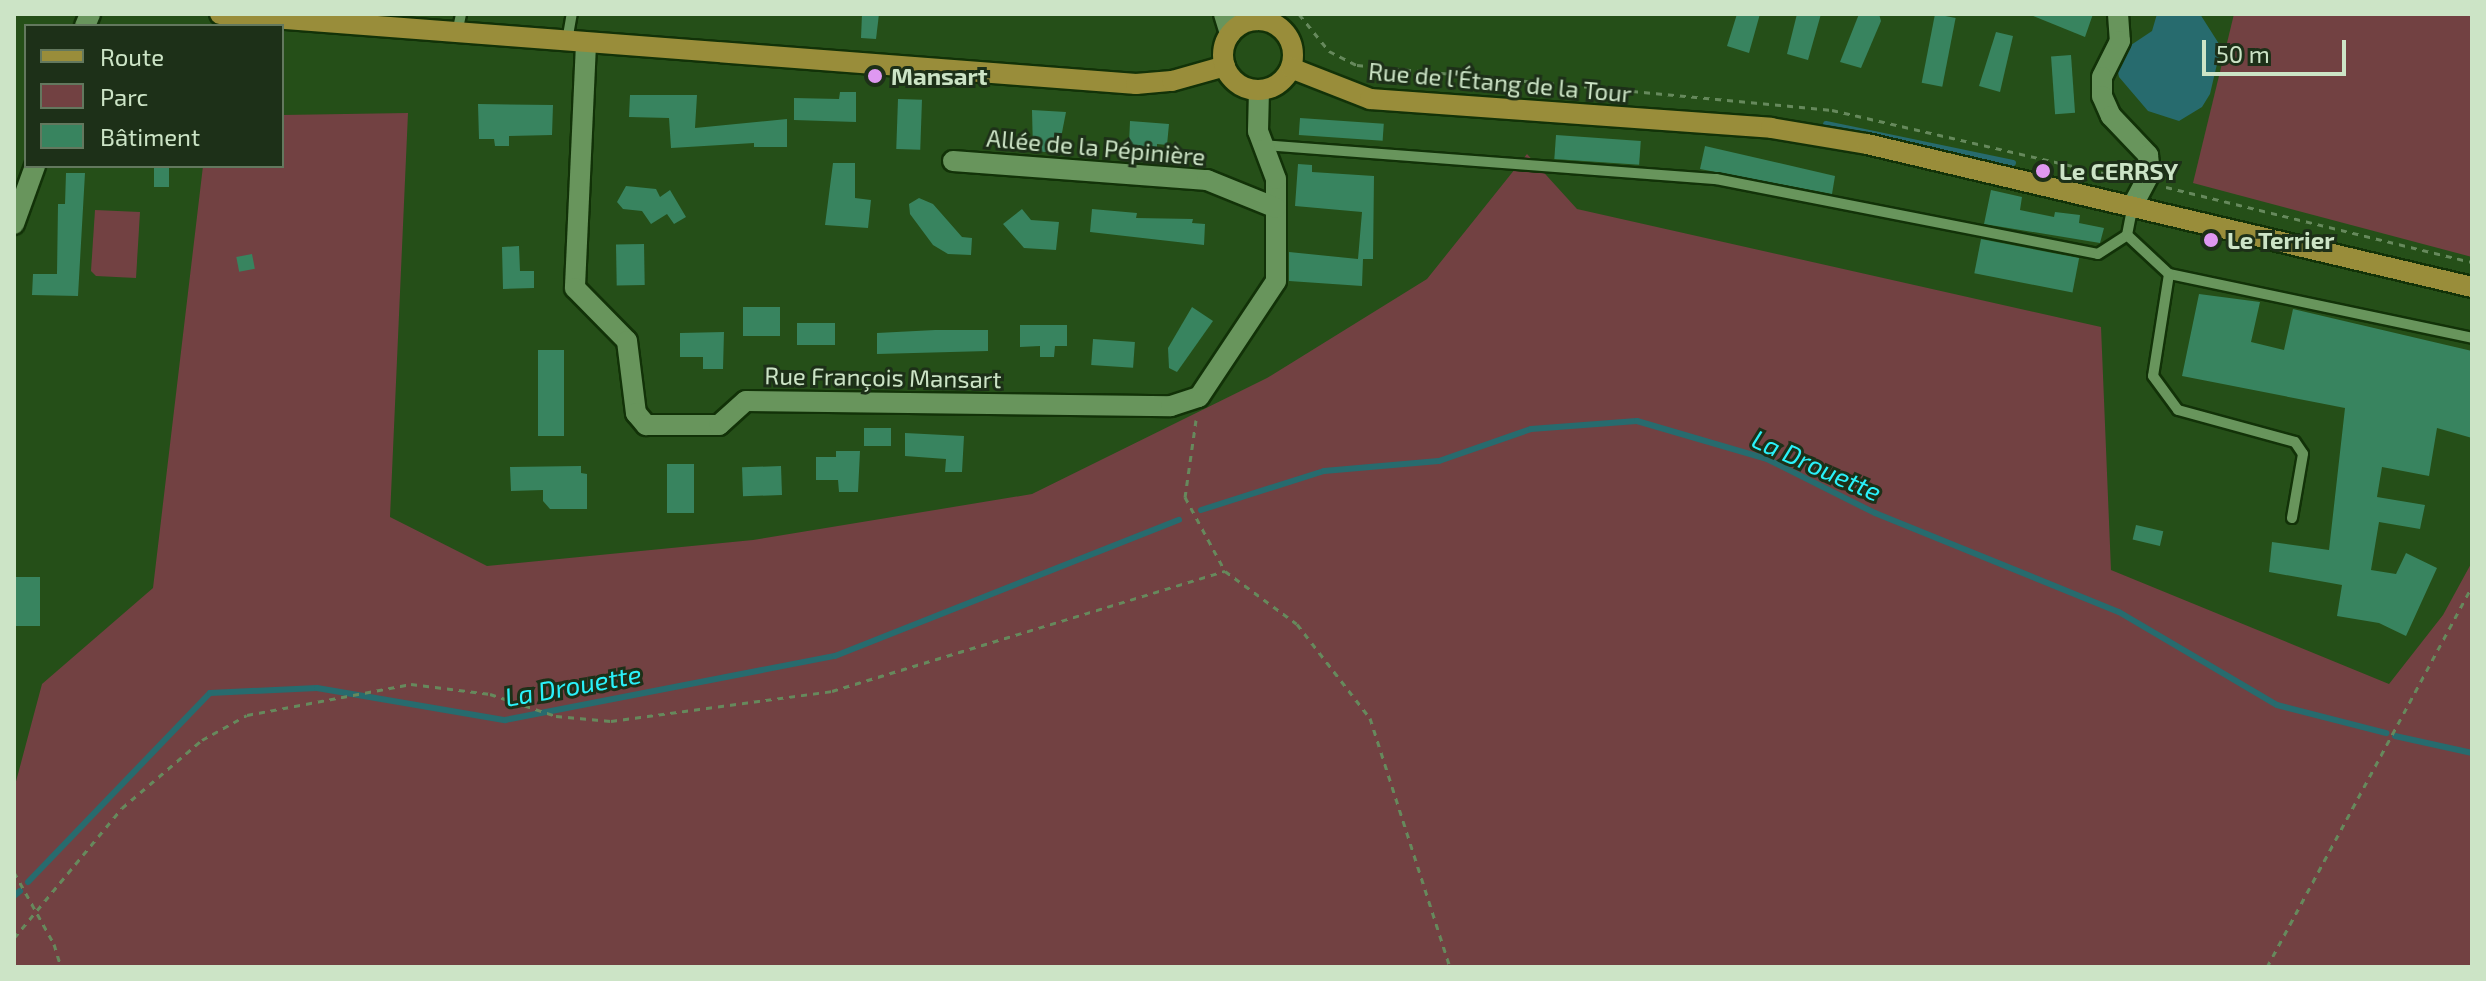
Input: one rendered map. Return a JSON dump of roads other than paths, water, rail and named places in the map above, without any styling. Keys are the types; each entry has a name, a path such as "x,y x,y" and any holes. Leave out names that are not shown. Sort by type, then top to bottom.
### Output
{"main road":[{"path":"220,14 456,35 1136,84 1172,81 1225,66"},
{"path":"1255,17 1286,35 1291,68 1278,84 1259,90 1238,84 1225,66 1227,24 1255,17"},
{"name":"Rue de l'Étang de la Tour","path":"1291,68 1370,99 1712,124 1867,144 2472,287"}],"street":[{"path":"2118,14 2120,41 2102,77 2102,96 2111,116 2148,155 2145,182 2133,205"},
{"name":"Rue François Mansart","path":"576,43 575,288 627,341 636,413 646,425 719,425 746,401 1171,406 1199,397 1276,281 1276,208"},
{"path":"1259,90 1258,131 1276,179 1276,208"},
{"name":"Allée de la Pépinière","path":"953,161 1207,180 1276,208"},
{"path":"14,224 34,168"}],"lane":[{"path":"456,35 461,14"},
{"path":"572,14 576,43"},
{"path":"1263,145 1716,179 2098,254 2127,235 2133,205"},
{"path":"2127,235 2169,274 2472,338"},
{"path":"2169,274 2153,376 2178,410 2295,442 2303,454 2292,518"}],"water":[{"path":"2157,14 2200,14 2221,47 2210,94 2202,107 2179,121 2148,111 2119,77 2117,67 2125,49 2152,31"}],"waterway":[{"path":"1826,124 2013,163"},
{"name":"La Drouette","path":"1201,510 1324,471 1439,461 1531,429 1637,421 1767,459 1875,513 2119,612 2277,705 2386,733"},
{"name":"La Drouette","path":"28,882 210,693 317,688 505,720 835,656 1179,520"},
{"name":"La Drouette","path":"2395,736 2472,753"},
{"name":"La Drouette","path":"14,896 20,891"}],"place":[{"name":"Mansart","path":"875,76"},
{"name":"Le CERRSY","path":"2043,171"},
{"name":"Le Terrier","path":"2211,240"}]}
